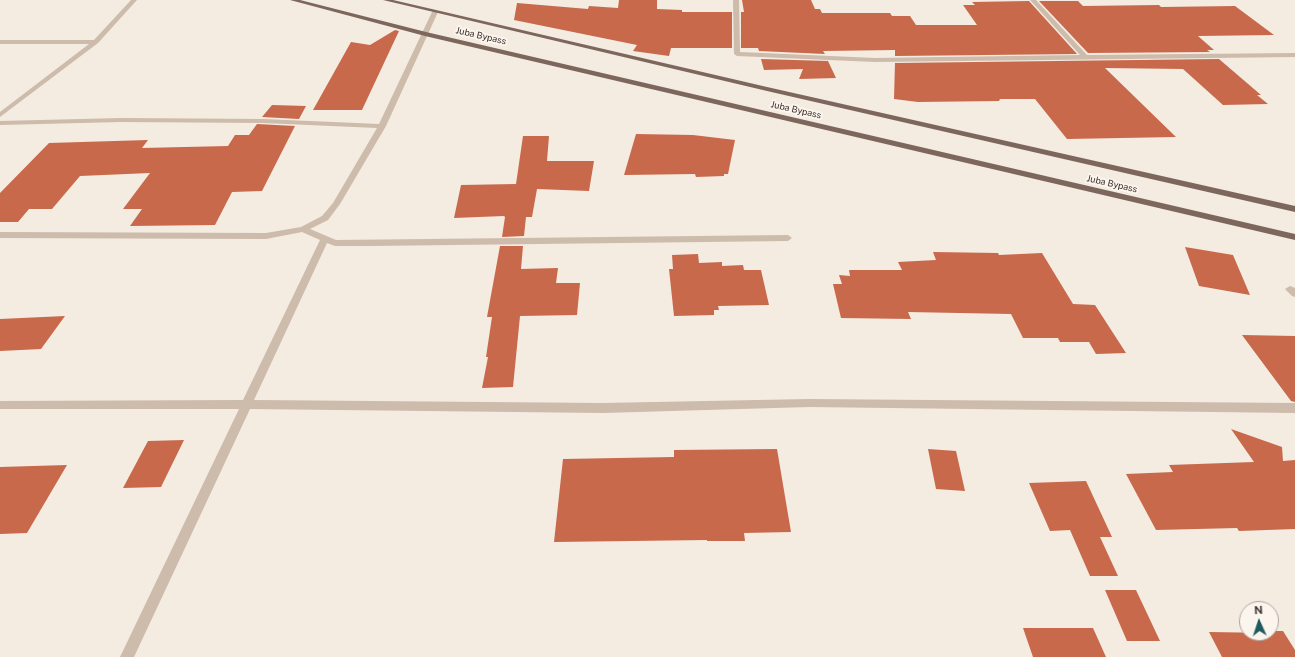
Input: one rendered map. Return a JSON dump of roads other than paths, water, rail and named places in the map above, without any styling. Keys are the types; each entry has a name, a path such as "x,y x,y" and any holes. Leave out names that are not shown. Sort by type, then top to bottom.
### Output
{"main road":[{"name":"Juba Bypass","path":"293,0 425,34 1295,237"},
{"name":"Juba Bypass","path":"386,0 1295,208"}],"street":[{"path":"0,115 96,42 134,0"},
{"path":"736,0 737,54 875,60 1295,55"},
{"path":"1033,0 1085,57"},
{"path":"0,235 266,236 303,229 325,218 336,204 382,126 435,12"},
{"path":"0,42 96,42"},
{"path":"0,123 121,120 263,121 382,126"},
{"path":"303,229 335,242 370,243 788,238"},
{"path":"127,657 325,239"},
{"path":"0,405 247,404 602,408 809,403 1295,408"}]}
